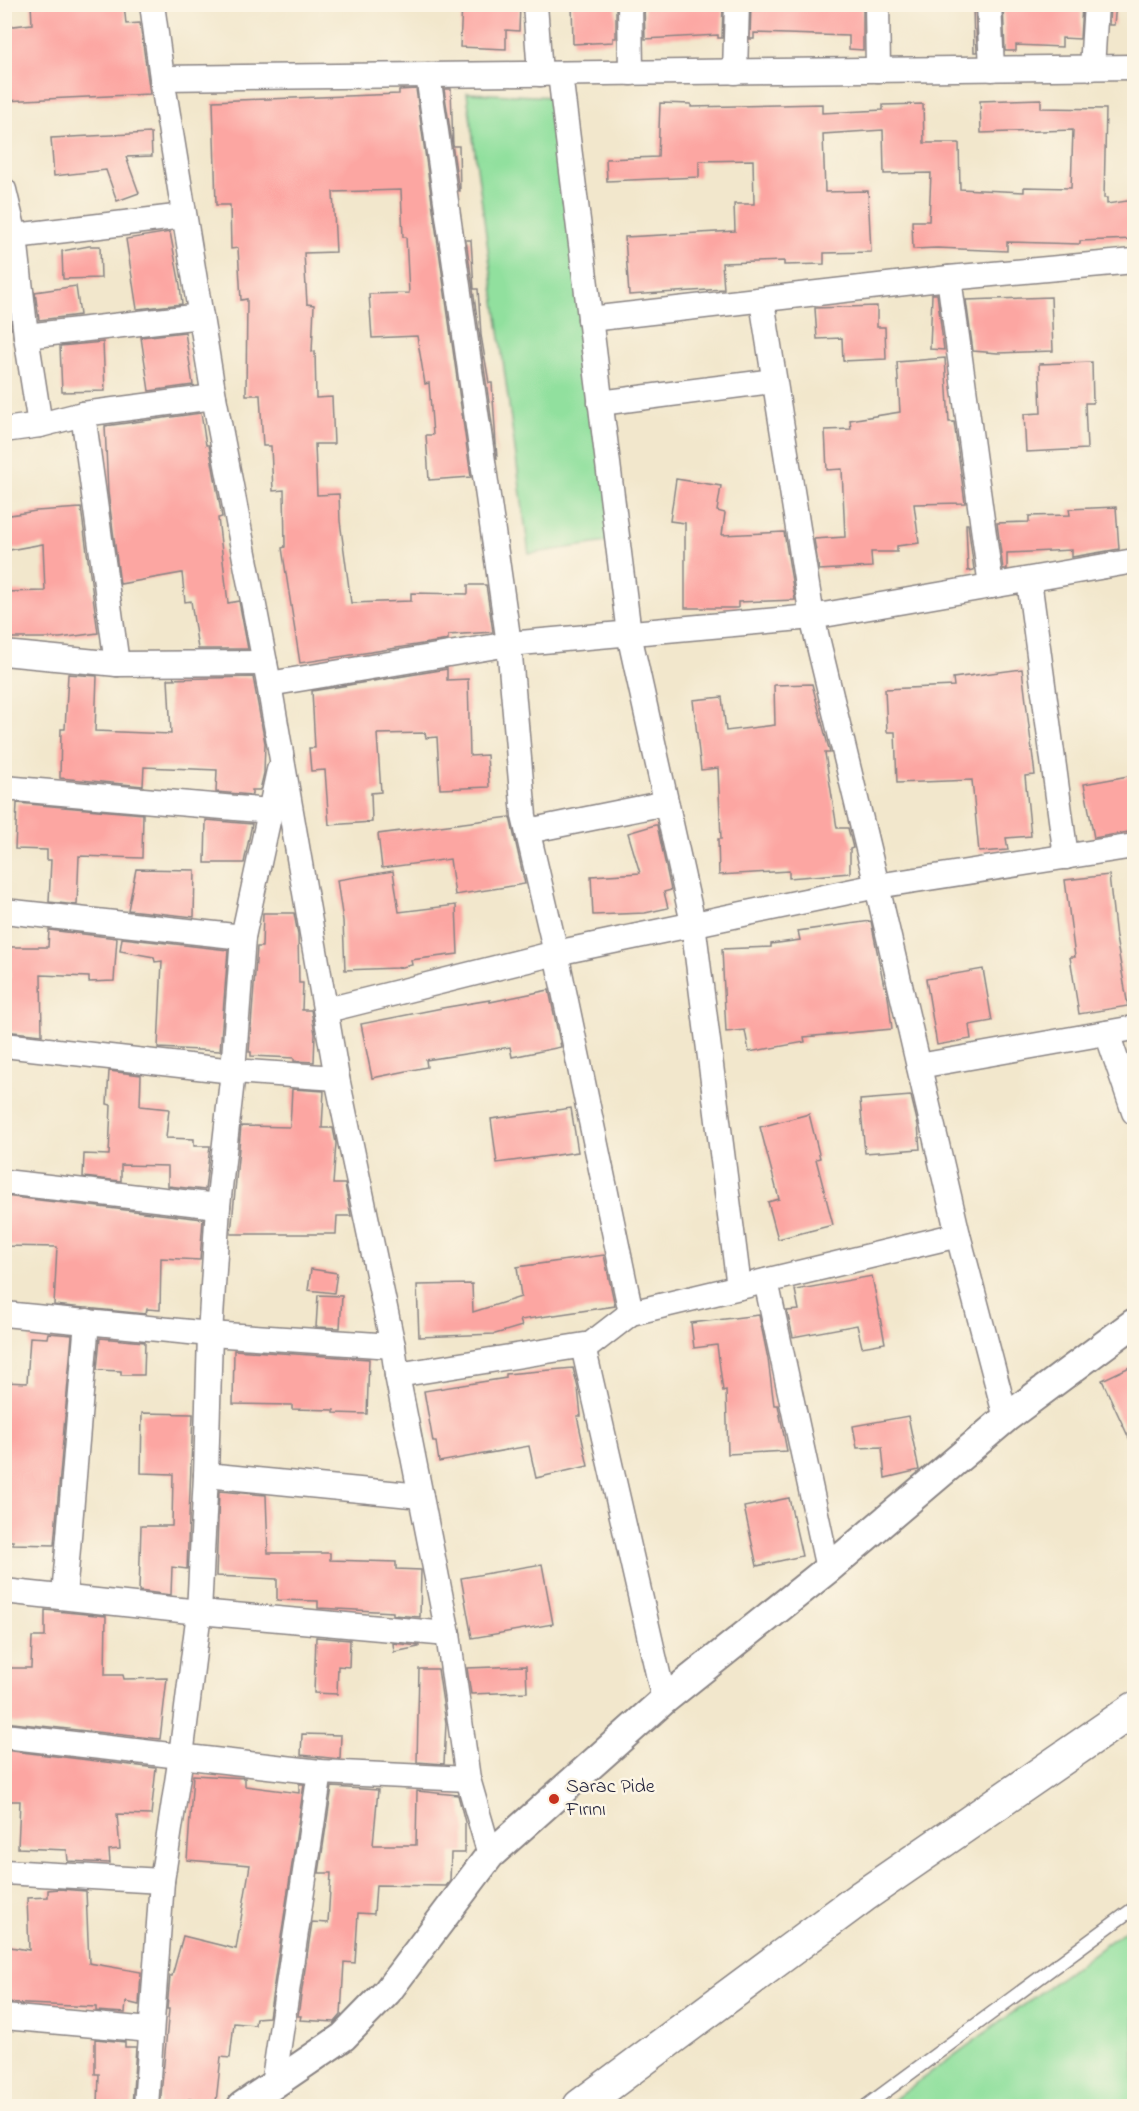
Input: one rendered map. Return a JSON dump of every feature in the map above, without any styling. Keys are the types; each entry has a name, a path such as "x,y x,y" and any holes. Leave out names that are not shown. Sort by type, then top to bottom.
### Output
{"main road":[{"path":"580,2106 863,1896 1134,1709"}],"street":[{"path":"152,4 214,397 267,673 337,1078 393,1346 448,1634 468,1779 490,1855"},
{"path":"535,4 550,74 590,319 629,634 693,923 739,1287"},
{"path":"630,4 631,73"},
{"path":"735,72 737,4"},
{"path":"877,4 878,70"},
{"path":"989,4 993,69"},
{"path":"1092,68 1096,4"},
{"path":"162,78 1134,67"},
{"path":"428,75 509,644 524,816 556,952 631,1313"},
{"path":"4,190 15,236 39,424"},
{"path":"15,236 184,216"},
{"path":"590,319 948,278 1134,261"},
{"path":"948,278 991,586"},
{"path":"762,301 812,618 958,1235 1006,1418"},
{"path":"26,336 201,316"},
{"path":"600,403 773,381"},
{"path":"4,430 83,414 214,397"},
{"path":"83,414 117,664"},
{"path":"4,653 117,664 267,673 509,644 812,618 1134,561"},
{"path":"1029,580 1066,857"},
{"path":"146,2106 162,1881 182,1756 199,1612 210,1334 218,1206 233,1071 243,937 281,759"},
{"path":"4,788 270,811"},
{"path":"528,831 666,803"},
{"path":"327,1010 556,952 693,923 877,886 1134,846"},
{"path":"4,911 243,937"},
{"path":"919,1066 1134,1028"},
{"path":"1107,1033 1134,1112"},
{"path":"4,1045 233,1071 337,1078"},
{"path":"4,1182 218,1206"},
{"path":"397,1375 583,1346 591,1344 631,1313 958,1235"},
{"path":"766,1281 828,1569"},
{"path":"4,1314 210,1334 393,1346"},
{"path":"64,1596 87,1322"},
{"path":"242,2106 343,2037 387,1992 490,1855 664,1700 828,1569 1006,1418 1134,1323"},
{"path":"583,1346 664,1700"},
{"path":"206,1475 421,1496"},
{"path":"4,1591 199,1612 448,1634"},
{"path":"4,1736 320,1772 468,1779"},
{"path":"273,2085 320,1772"},
{"path":"4,1872 162,1881"},
{"path":"4,2017 151,2030"}],"lane":[{"path":"866,2106 1134,1908"}],"green space":[{"path":"467,93 554,97 626,539 529,554"},
{"path":"1134,1924 1134,2106 885,2106"}],"building":[{"path":"31,4 124,4 126,24 140,23 150,94 4,101 4,27 32,24"},
{"path":"462,4 520,4 519,31 506,30 506,49 460,47"},
{"path":"572,4 616,4 616,38 613,38 613,42 573,44"},
{"path":"644,4 723,4 722,38 718,38 718,35 645,39"},
{"path":"751,4 863,5 863,50 849,49 849,36 754,33 754,39 750,39"},
{"path":"973,4 975,4 977,52 974,52"},
{"path":"1003,4 1082,4 1080,39 1062,38 1062,47 1016,45 1016,51 1005,51"},
{"path":"1110,4 1116,4 1114,25 1109,25"},
{"path":"416,89 471,477 429,480 426,435 433,435 429,383 425,384 417,336 372,338 369,294 409,293 401,190 333,192 336,252 304,253 307,304 314,305 312,352 315,351 316,398 332,397 334,444 315,444 317,495 339,494 340,521 351,603 411,601 411,593 468,594 468,585 486,585 493,632 448,635 448,640 300,663 282,548 285,547 284,490 273,491 271,446 263,446 260,395 246,395 247,299 241,300 238,248 231,249 230,205 216,205 213,101 399,94 399,90"},
{"path":"444,89 451,89 453,146 459,146 460,191 459,191"},
{"path":"1041,99 1041,108 1106,109 1104,198 1107,198 1107,204 1134,200 1134,239 1080,241 1080,244 1007,242 1007,251 913,249 912,221 929,221 931,173 884,174 883,130 823,134 825,192 868,191 871,252 824,253 824,264 784,265 784,261 722,263 724,289 629,295 625,237 735,231 734,204 754,204 753,160 699,161 699,177 607,181 606,159 658,157 660,103 691,104 691,107 822,104 822,113 883,110 883,105 923,104 924,143 959,143 960,189 1024,192 1024,187 1071,188 1073,130 981,133 980,101"},
{"path":"151,133 152,156 126,157 139,193 117,201 106,170 54,176 51,138"},
{"path":"170,232 182,304 137,309 126,239"},
{"path":"466,240 471,240 474,289 478,289 481,335 489,383 492,383 497,459"},
{"path":"100,246 101,278 63,279 62,251"},
{"path":"76,286 80,315 39,320 35,292"},
{"path":"932,294 937,294 944,350 930,349"},
{"path":"4,296 7,296 11,329 4,330"},
{"path":"1051,297 1053,351 998,353 973,351 966,300"},
{"path":"877,306 877,327 885,327 886,359 843,361 842,338 817,339 815,308"},
{"path":"185,332 193,385 149,391 141,337"},
{"path":"103,342 105,391 62,392 60,346"},
{"path":"945,358 949,422 954,422 965,503 914,504 919,543 897,546 897,552 871,552 872,567 819,570 814,539 845,537 842,469 827,470 825,430 851,429 850,420 900,412 897,362"},
{"path":"1092,362 1093,403 1085,403 1087,449 1026,452 1024,414 1041,413 1039,364"},
{"path":"201,413 222,517 218,518 228,603 239,601 248,649 198,649 191,601 185,602 182,573 120,584 108,492 105,426"},
{"path":"676,479 721,486 717,511 725,513 722,535 784,532 795,600 738,602 738,608 685,608 685,523 670,521"},
{"path":"1116,507 1119,549 1072,557 1072,550 1007,553 1007,569 1003,569 997,523 1029,522 1029,516 1070,515 1069,509"},
{"path":"81,508 98,633 60,638 4,638 4,592 45,591 43,544 4,551 4,516"},
{"path":"966,524 968,524 974,570 968,571"},
{"path":"447,669 447,680 468,679 470,756 487,755 489,787 440,789 437,737 426,738 425,733 377,734 381,792 371,793 372,822 329,825 325,770 311,771 309,748 315,748 312,691"},
{"path":"1022,669 1035,775 1025,776 1031,836 1006,838 1008,850 979,852 972,780 897,783 895,732 887,732 885,689 954,686 953,678"},
{"path":"68,674 97,676 95,731 171,734 168,679 253,677 265,743 264,773 260,790 252,790 252,795 216,792 217,770 144,767 143,786 60,778 61,729 65,729"},
{"path":"812,684 830,753 825,753 837,828 848,828 853,848 850,849 850,873 789,878 789,871 719,875 718,839 721,839 718,768 701,770 693,700 722,697 726,731 775,725 774,685"},
{"path":"1134,775 1134,831 1094,838 1084,784"},
{"path":"17,803 143,814 142,858 79,856 77,905 49,902 51,860 47,860 47,850 15,849"},
{"path":"510,817 525,884 455,895 450,859 382,868 378,834"},
{"path":"206,820 252,824 244,863 205,863"},
{"path":"657,825 671,890 664,892 668,908 645,913 593,915 591,876 640,873 628,833"},
{"path":"136,869 195,870 194,917 128,910"},
{"path":"393,871 399,912 456,905 458,954 411,960 412,965 397,968 345,970 343,921 337,880"},
{"path":"1109,875 1116,938 1128,1006 1079,1014 1070,957 1075,957 1065,880"},
{"path":"263,913 294,913 298,935 299,983 303,983 302,1010 311,1010 315,1034 314,1062 294,1061 294,1058 251,1056 249,1052 257,947 262,947"},
{"path":"871,921 884,986 886,986 892,1029 804,1037 805,1042 749,1052 745,1030 726,1032 722,949 771,947 771,944 800,940 798,931"},
{"path":"49,930 117,938 114,981 89,982 89,977 41,975 42,1035 4,1031 4,978 10,978 10,947 48,947"},
{"path":"122,938 228,950 220,1051 158,1048 162,961 155,962 154,957 120,951"},
{"path":"983,969 992,1021 969,1025 971,1039 937,1045 926,979"},
{"path":"549,990 561,1047 512,1057 510,1047 426,1060 427,1067 372,1078 361,1024"},
{"path":"109,1071 141,1075 140,1106 169,1109 166,1138 194,1139 194,1146 210,1146 205,1190 168,1186 168,1166 121,1165 121,1181 83,1177 84,1154 109,1155 111,1105 107,1104"},
{"path":"292,1089 324,1091 322,1128 333,1128 336,1143 333,1184 345,1184 351,1216 337,1216 336,1234 231,1234 241,1126 290,1127"},
{"path":"911,1096 918,1125 920,1149 865,1153 860,1100"},
{"path":"571,1108 578,1152 497,1163 491,1119"},
{"path":"809,1114 820,1158 816,1159 833,1225 778,1239 768,1202 779,1199 760,1127"},
{"path":"4,1196 203,1219 200,1260 161,1258 160,1310 147,1309 146,1314 54,1305 57,1247 4,1246"},
{"path":"604,1255 615,1306 520,1320 522,1326 495,1334 419,1337 417,1285 472,1284 473,1312 521,1297 517,1267"},
{"path":"311,1269 337,1273 334,1293 308,1290"},
{"path":"872,1276 885,1343 862,1347 857,1325 793,1337 787,1311 799,1310 795,1290"},
{"path":"318,1295 342,1296 340,1328 316,1327"},
{"path":"759,1315 774,1405 778,1405 787,1451 728,1454 726,1390 723,1391 717,1345 694,1348 691,1323"},
{"path":"48,1333 72,1335 54,1545 13,1544 13,1541 4,1541 4,1382 27,1383 30,1337 47,1338"},
{"path":"100,1338 145,1342 144,1375 121,1375 121,1371 97,1370"},
{"path":"234,1350 369,1359 367,1414 292,1409 292,1405 233,1404"},
{"path":"1134,1365 1134,1449 1102,1380"},
{"path":"573,1368 581,1416 577,1416 588,1466 536,1478 529,1446 439,1462 424,1391 506,1378 506,1374"},
{"path":"142,1413 193,1414 187,1569 172,1567 171,1595 139,1591 141,1526 172,1526 173,1474 141,1473"},
{"path":"908,1416 919,1470 885,1478 882,1447 857,1448 853,1426"},
{"path":"219,1491 266,1495 268,1553 330,1553 330,1560 396,1562 396,1569 421,1570 420,1617 393,1615 393,1612 318,1608 318,1601 277,1600 277,1579 216,1576"},
{"path":"789,1498 802,1556 757,1566 744,1507"},
{"path":"542,1564 553,1624 472,1638 461,1578"},
{"path":"45,1610 106,1616 105,1675 123,1675 124,1679 167,1678 160,1739 4,1722 4,1668 31,1668 32,1637 45,1637"},
{"path":"316,1637 350,1640 349,1667 338,1666 337,1694 314,1693"},
{"path":"393,1643 419,1646 419,1647 394,1652"},
{"path":"526,1666 527,1692 471,1694 467,1668"},
{"path":"419,1669 438,1669 446,1723 444,1764 417,1762"},
{"path":"302,1734 341,1735 340,1759 301,1755"},
{"path":"4,1750 156,1768 151,1815 117,1814 120,1849 109,1850 110,1863 68,1861 67,1850 18,1848 20,1801 4,1801"},
{"path":"193,1775 245,1778 245,1786 299,1793 299,1784 304,1784 269,2017 256,2018 255,2025 234,2023 230,2058 221,2057 216,2102 189,2099 189,2106 160,2106 170,1976 172,1976 183,1936 236,1949 250,1865 187,1860"},
{"path":"332,1787 378,1790 373,1845 416,1845 417,1791 458,1795 465,1822 465,1853 451,1853 450,1881 446,1886 376,1885 374,1914 358,1913 355,1963 344,1962 341,2015 335,2022 300,2020 301,2016 298,2016 312,1922 328,1923 331,1873 319,1873"},
{"path":"48,1890 86,1891 89,1963 141,1972 139,2005 126,2002 125,2013 96,2011 96,2007 4,2003 4,1946 29,1950 27,1898 48,1897"},
{"path":"95,2039 125,2042 125,2047 136,2047 132,2106 98,2106 99,2074 95,2074"}],"place":[{"name":"Sarac Pide Fırını","path":"554,1799"}]}
